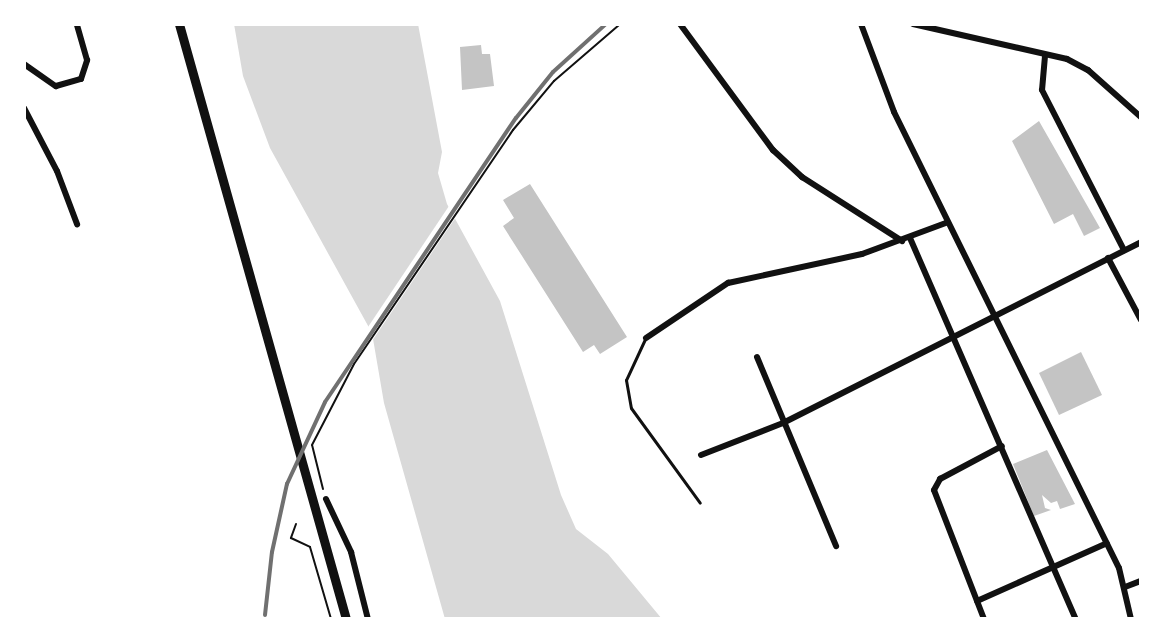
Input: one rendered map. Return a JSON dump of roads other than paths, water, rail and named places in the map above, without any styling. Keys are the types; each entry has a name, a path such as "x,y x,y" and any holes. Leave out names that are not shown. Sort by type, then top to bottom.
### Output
{"main road":[{"path":"179,24 346,619"}],"street":[{"path":"24,64 56,86 71,86 81,79 87,60 77,24"},
{"path":"680,24 773,150 853,213 896,232 902,241"},
{"path":"861,24 894,112 946,223 995,315 1107,543 1125,587 1131,619"},
{"path":"913,24 1045,56 1088,70 1141,117"},
{"path":"1045,56 1042,90 1124,250"},
{"path":"24,108 57,171 77,224"},
{"path":"646,338 728,283 828,264 902,241 946,223"},
{"path":"910,238 1076,617"},
{"path":"701,455 783,423 953,340 995,315 1141,242"},
{"path":"1108,258 1141,320"},
{"path":"757,357 836,546"},
{"path":"984,619 934,490 940,479 1002,446"},
{"path":"326,499 351,552 368,619"},
{"path":"977,601 1107,543"},
{"path":"1125,587 1141,581"}],"lane":[{"path":"646,338 626,380 631,408 700,503"}],"railway":[{"path":"265,615 272,552 287,484 325,402 516,118 553,72 606,24"}]}
